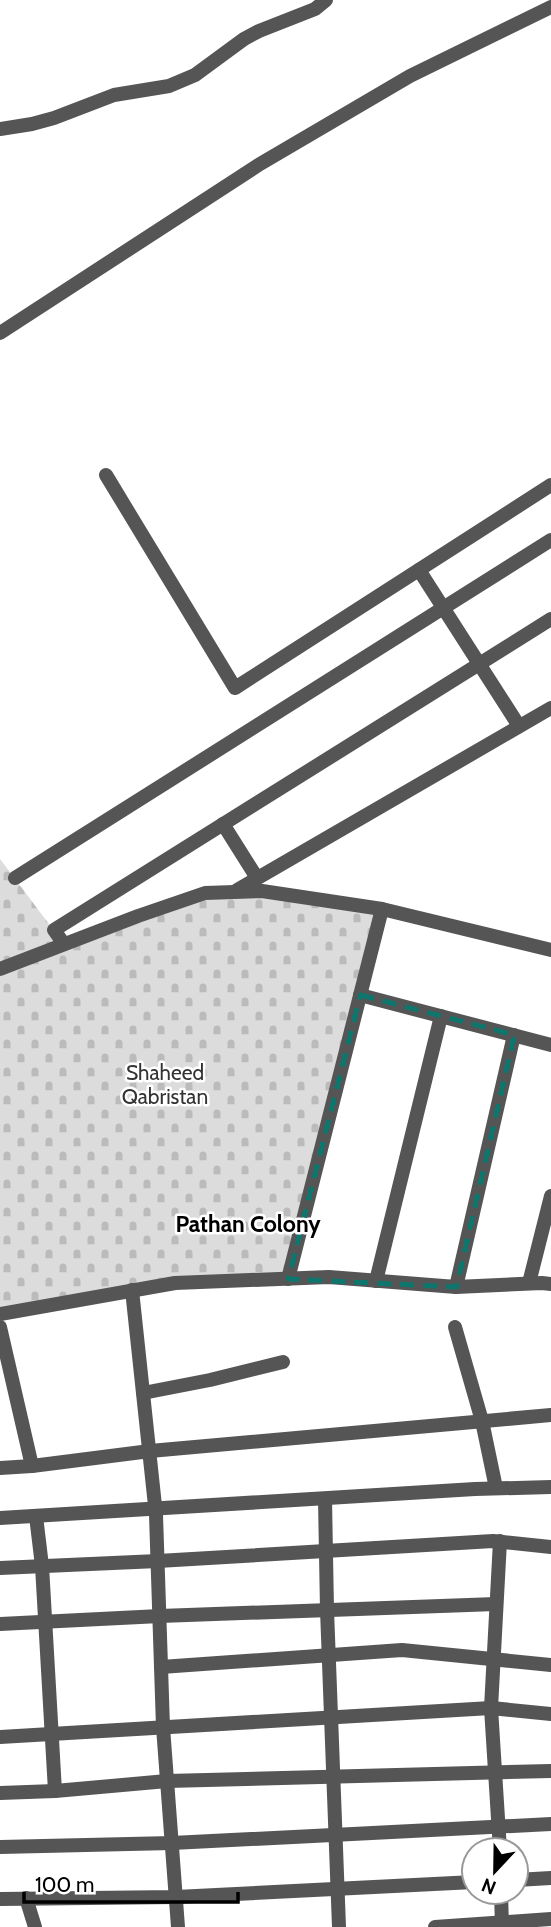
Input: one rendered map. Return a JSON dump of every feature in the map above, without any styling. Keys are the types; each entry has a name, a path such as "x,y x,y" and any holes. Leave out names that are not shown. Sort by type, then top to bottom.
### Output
{"street":[{"path":"0,128 32,124 68,114 114,95 169,86 195,75 251,35 315,9 326,0"},
{"path":"0,334 260,164 410,76 551,7"},
{"path":"106,475 235,688 551,485"},
{"path":"15,878 551,540"},
{"path":"419,570 519,726"},
{"path":"64,944 54,930 551,619"},
{"path":"233,892 551,708"},
{"path":"223,824 257,878"},
{"path":"2,966 205,893 262,891 382,909 551,950"},
{"path":"288,1279 382,909"},
{"path":"360,995 551,1045"},
{"path":"376,1281 441,1016"},
{"path":"456,1287 514,1035"},
{"path":"529,1283 551,1196"},
{"path":"0,1314 175,1283 329,1278 456,1287 551,1284"},
{"path":"132,1290 156,1509 163,1727 178,1927"},
{"path":"0,1326 32,1466"},
{"path":"455,1327 482,1421 496,1488"},
{"path":"143,1393 284,1362"},
{"path":"0,1468 149,1451 551,1415"},
{"path":"0,1518 551,1487"},
{"path":"325,1499 339,1927"},
{"path":"36,1516 42,1566 55,1791"},
{"path":"499,1836 492,1709 500,1541"},
{"path":"0,1568 500,1541 551,1547"},
{"path":"0,1625 160,1616 496,1604"},
{"path":"161,1667 402,1650 551,1665"},
{"path":"0,1737 492,1709 551,1714"},
{"path":"0,1793 167,1781 551,1771"},
{"path":"0,1847 172,1843 551,1824"},
{"path":"530,1879 551,1878"},
{"path":"0,1899 176,1896 460,1883"},
{"path":"26,1898 31,1925"},
{"path":"501,1906 502,1925"},
{"path":"435,1927 502,1925 551,1919"}],"highlighted area":[{"path":"360,995 514,1035 456,1287 288,1279"}],"green space":[{"name":"Shaheed Qabristan","path":"0,859 64,944 205,893 262,891 377,909 288,1279 175,1283 0,1314"}],"district":[{"name":"Pathan Colony","path":"248,1224"}]}
